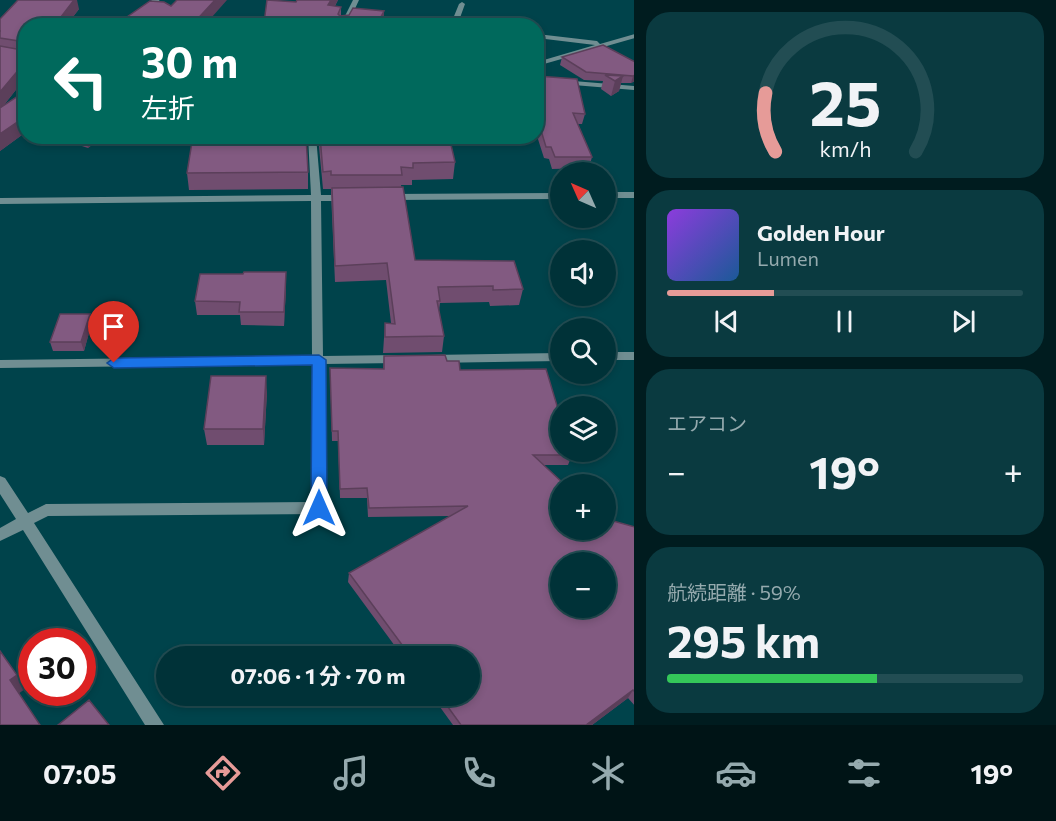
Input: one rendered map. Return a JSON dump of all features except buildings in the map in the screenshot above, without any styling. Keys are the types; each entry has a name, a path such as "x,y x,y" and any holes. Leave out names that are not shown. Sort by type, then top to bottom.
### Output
{"street":[{"path":"136,18 157,2 154,0"},
{"path":"347,18 356,0"},
{"path":"456,18 462,4"},
{"path":"544,61 634,36"},
{"path":"544,37 604,44"},
{"path":"544,81 634,88"},
{"path":"0,535 46,510 319,508 319,360 316,198 313,144"},
{"path":"616,195 634,195"},
{"path":"386,197 550,196"},
{"path":"0,201 362,198"},
{"path":"616,356 634,356"},
{"path":"0,364 550,357"},
{"path":"0,482 155,725"}],"route":[{"path":"114,363 319,360 319,508"}]}
